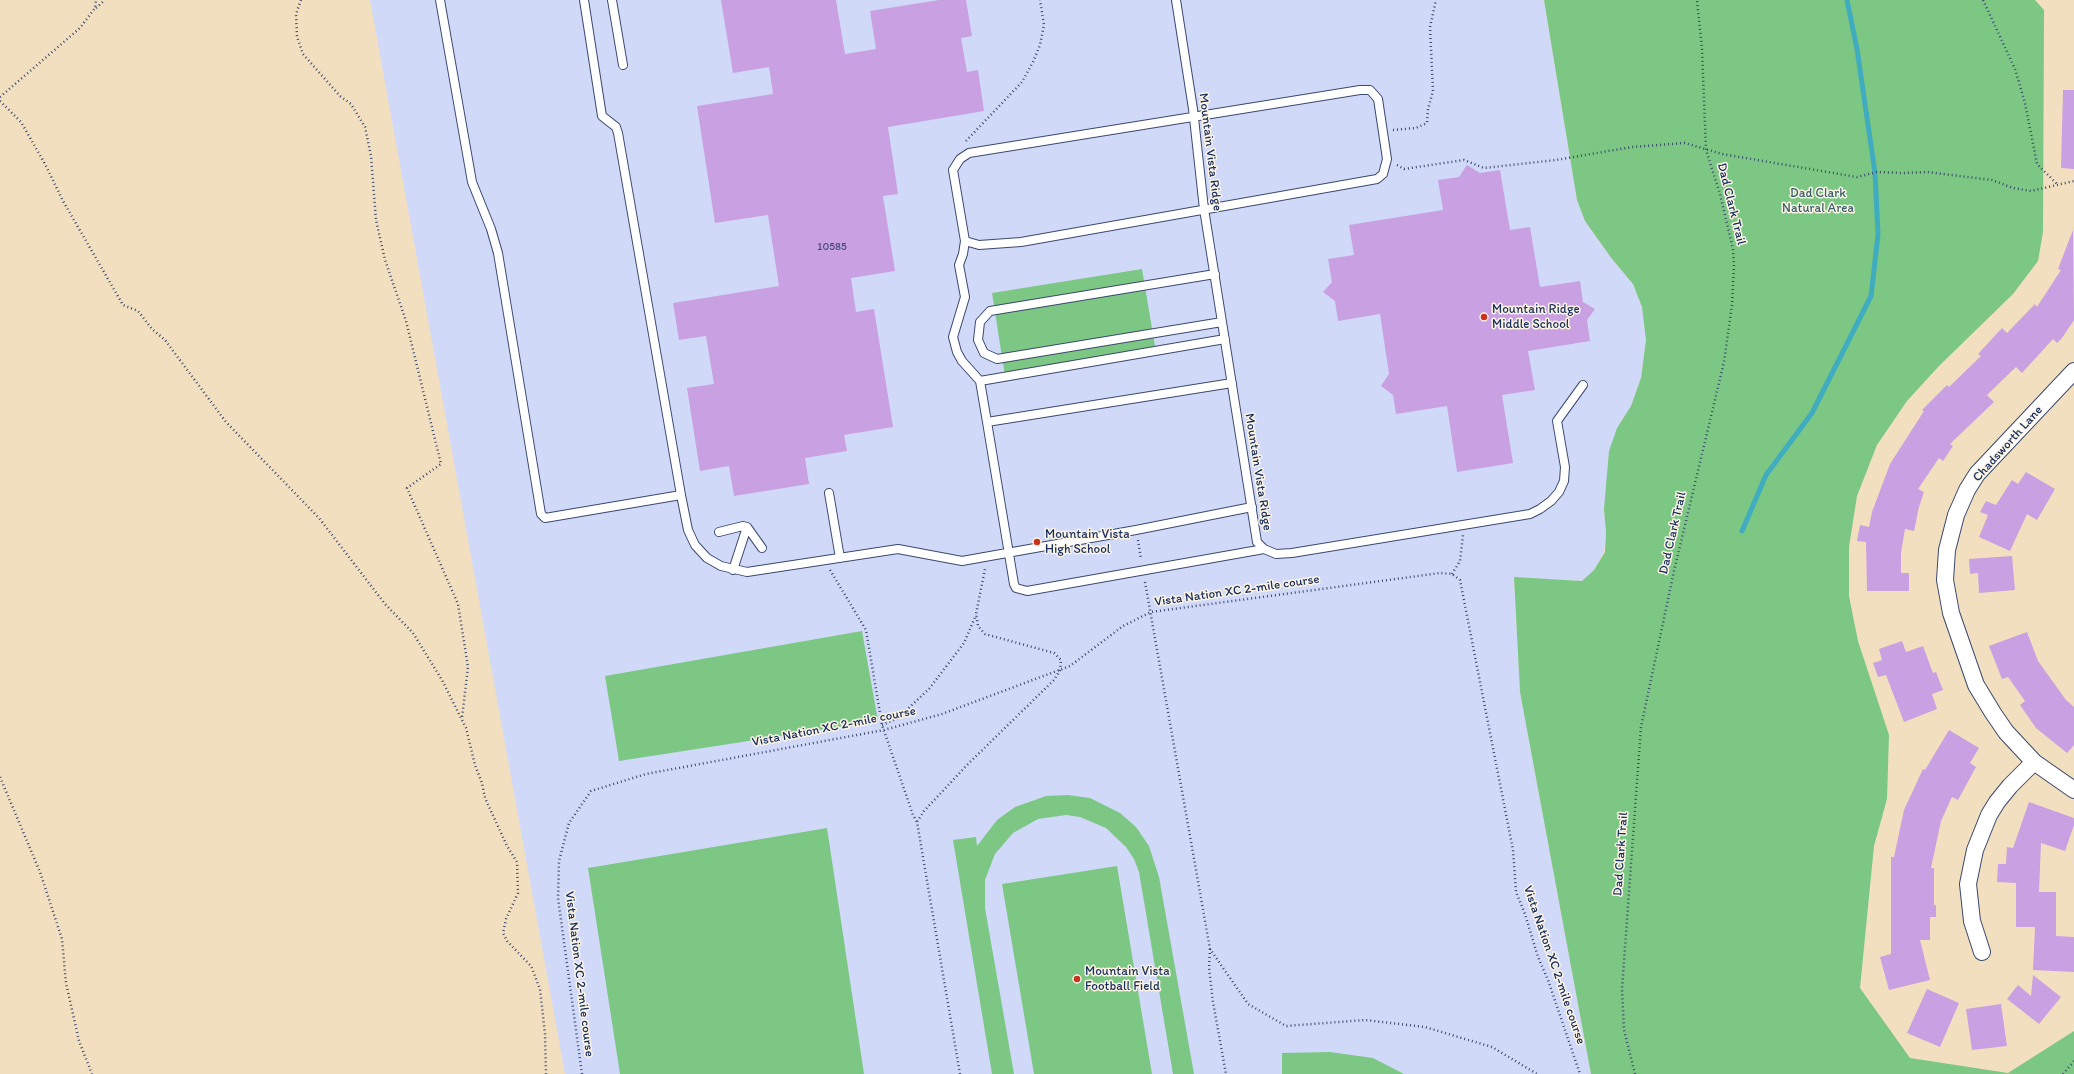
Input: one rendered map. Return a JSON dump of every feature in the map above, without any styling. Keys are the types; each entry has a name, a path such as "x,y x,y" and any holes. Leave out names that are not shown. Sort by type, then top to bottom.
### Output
{"street":[{"name":"Chadsworth Lane","path":"2074,371 1977,474 1967,490 1956,515 1947,550 1945,580 1948,598 1976,686 2006,732 2034,762 2074,790"},
{"path":"1982,952 1972,921 1968,884 1973,855 1989,815 1997,802 2010,786 2034,762"}],"lane":[{"path":"440,0 472,182 491,229 498,253 541,514 545,518 552,518 681,495"},
{"path":"584,0 602,116 616,127 618,133 688,530 695,545 707,558 721,566 747,572 898,549 962,561 1009,554 1252,507"},
{"path":"612,0 623,65"},
{"name":"Mountain Vista Ridge","path":"1176,0 1194,115 1204,209 1257,542 1264,549 1276,554 1292,553 1530,514 1552,501 1559,492 1564,481 1565,467 1557,421 1583,385"},
{"path":"965,242 979,245 1022,242 1376,179 1383,174 1387,159 1378,99 1370,90 1360,90 1194,115 968,153 960,159 953,170 965,242 959,265 965,297 953,337 957,352 962,361 980,382 1014,584 1016,588 1028,591 1264,549"},
{"path":"1215,274 990,311 980,322 978,340 984,353 997,359 1222,322"},
{"path":"980,382 1225,339"},
{"path":"987,422 1232,383"},
{"path":"829,493 840,558"},
{"path":"719,532 743,526 747,528 762,548"},
{"path":"733,570 747,528"}],"path":[{"path":"95,8 96,0"},
{"path":"0,97 80,28 95,8 105,0"},
{"path":"301,0 296,14 297,37 303,54 340,96 351,104 365,127 371,156 376,220 385,260 406,321 441,464 407,488 458,604 468,667 462,720"},
{"path":"961,146 980,124 1002,106 1022,82 1030,68 1040,45 1044,25 1043,8 1040,0"},
{"path":"1383,130 1416,128 1427,122 1428,109 1433,91 1430,26 1436,0"},
{"name":"Dad Clark Trail","path":"1635,1074 1624,1030 1622,989 1641,727 1674,571 1724,362 1732,305 1733,249 1720,194 1706,150 1702,49 1697,0"},
{"path":"1984,0 2015,69 2025,102 2037,164 2058,185"},
{"path":"0,101 21,122 45,164 63,201 123,305 138,312 152,329 165,340 226,422 319,518 385,604 413,633 442,680 462,720 475,765 482,783 485,798 507,846 517,862 518,893 506,919 503,933 506,941 532,966 540,989 545,1034 546,1074"},
{"path":"1387,159 1404,169 1464,160 1484,168 1556,160 1578,155 1665,144 1685,143 1706,150 1827,174 1857,177 1877,172 1927,172 1992,180 2013,188 2031,191 2074,181"},
{"path":"1452,574 1460,561 1463,549 1462,525"},
{"path":"1136,530 1210,949 1212,991 1226,1074"},
{"path":"882,725 898,718 929,689 964,643 976,614 986,557"},
{"path":"827,560 832,574 866,630 882,725 913,815 918,822 960,1074"},
{"name":"Vista Nation XC 2-mile course","path":"582,1074 558,898 559,861 569,823 591,791 646,774 884,730 958,708 1060,670 1076,662 1123,626 1151,612 1440,573 1452,574 1460,580 1513,850 1516,892 1580,1074"},
{"path":"918,822 924,811 936,798 1054,680 1060,670 1061,660 1054,653 985,634 978,626 976,614"},
{"path":"0,778 40,872 62,939 67,990 79,1041 92,1074"},
{"path":"1210,949 1248,1004 1286,1026 1364,1020 1425,1026 1492,1047 1537,1074"},
{"path":"2063,1074 2074,1061"}],"shaded area":[{"name":"Mountain Vista High School","path":"370,0 1544,0 1577,200 1585,221 1612,259 1633,284 1642,307 1646,340 1641,378 1631,406 1617,428 1604,509 1606,532 1604,552 1594,570 1582,581 1514,578 1520,692 1591,1074 565,1074"}],"green space":[{"name":"Dad Clark Natural Area","path":"1544,0 2035,0 2044,10 2043,232 2038,261 2013,294 1939,366 1907,401 1877,445 1857,496 1849,547 1849,596 1858,641 1889,735 1887,799 1874,846 1860,988 1910,1058 2008,1073 2074,1031 2074,1074 1591,1074 1520,692 1514,577 1582,581 1594,570 1605,552 1606,532 1604,509 1609,451 1617,428 1631,406 1641,378 1646,340 1642,307 1633,284 1612,259 1585,221 1577,200"},
{"path":"1142,269 1156,352 1005,376 992,293"},
{"path":"862,631 878,721 619,761 605,676"},
{"path":"1068,795 1090,798 1120,813 1136,827 1149,846 1159,877 1194,1074 1173,1074 1139,872 1134,859 1126,847 1106,828 1080,817 1066,815 1038,819 1013,833 995,854 985,880 985,908 1014,1074 992,1074 953,840 976,837 977,846 997,820 1015,807 1046,796"},
{"path":"827,828 864,1074 620,1074 588,868"},
{"name":"Mountain Vista Football Field","path":"1117,866 1152,1074 1034,1074 1002,884"},
{"path":"1330,1052 1373,1058 1404,1074 1282,1074 1282,1053"}],"building":[{"path":"721,0 836,0 845,54 876,49 870,11 939,0 966,0 972,36 961,38 967,72 978,70 984,111 888,127 898,194 883,196 895,271 851,278 856,312 874,309 893,427 844,435 847,451 805,458 809,484 734,496 729,466 700,471 687,388 714,384 706,336 679,340 673,303 779,286 768,215 715,223 697,106 773,94 769,67 733,73"},
{"path":"2063,90 2074,90 2074,169 2061,168"},
{"name":"Mountain Ridge Middle School","path":"1467,165 1480,173 1500,170 1510,230 1530,227 1540,287 1580,281 1583,302 1595,309 1587,320 1590,341 1528,351 1535,390 1502,395 1513,463 1457,472 1447,406 1396,414 1393,395 1381,386 1389,374 1380,314 1338,321 1335,301 1323,292 1332,282 1328,259 1354,255 1349,225 1443,210 1438,180 1459,177"},
{"path":"2073,230 2074,320 2057,343 2053,339 2022,373 2016,367 1987,395 1994,402 1950,444 1953,446 1943,461 1939,458 1918,489 1924,492 1914,531 1905,529 1901,553 1901,573 1909,573 1909,591 1867,591 1866,542 1857,541 1860,525 1869,527 1872,512 1890,464 1924,411 1922,410 1947,385 1949,387 1981,356 1978,354 2002,328 2007,333 2035,304 2037,307 2061,270 2058,269"},
{"path":"2026,472 2055,489 2037,520 2027,514 2010,551 1979,537 1988,515 1980,512 1986,501 1996,505 2012,480 2018,484"},
{"path":"2012,556 2015,590 1979,593 1978,573 1970,574 1969,559"},
{"path":"2027,632 2038,661 2066,700 2074,707 2074,745 2067,753 2036,728 2020,705 2025,701 2008,677 2002,679 1989,646"},
{"path":"1902,641 1906,652 1923,646 1933,673 1936,672 1943,690 1932,694 1937,709 1904,722 1886,675 1878,677 1873,663 1882,660 1879,649"},
{"path":"1949,730 1979,748 1970,763 1976,767 1958,800 1952,797 1941,821 1931,868 1934,868 1934,905 1936,905 1936,917 1930,917 1930,940 1920,940 1930,980 1889,990 1880,957 1891,954 1891,857 1894,857 1904,810 1923,769 1925,770"},
{"path":"2029,802 2074,818 2074,825 2065,851 2041,843 2039,892 2056,892 2056,936 2074,937 2074,972 2033,970 2035,927 2016,927 2016,883 1997,882 1998,864 2006,864 2007,847 2013,848"},
{"path":"2033,975 2061,997 2039,1024 2007,999 2018,985 2031,996"},
{"path":"1927,989 1959,1003 1940,1047 1907,1033"},
{"path":"2001,1004 2007,1046 1972,1050 1966,1009"}],"waterway":[{"path":"1742,531 1766,475 1812,413 1871,296 1878,235 1875,173 1857,49 1847,0"}],"place":[{"name":"Mountain Ridge Middle School","path":"1484,317"},
{"name":"Mountain Vista High School","path":"1037,542"},
{"name":"Mountain Vista Football Field","path":"1077,979"}]}
